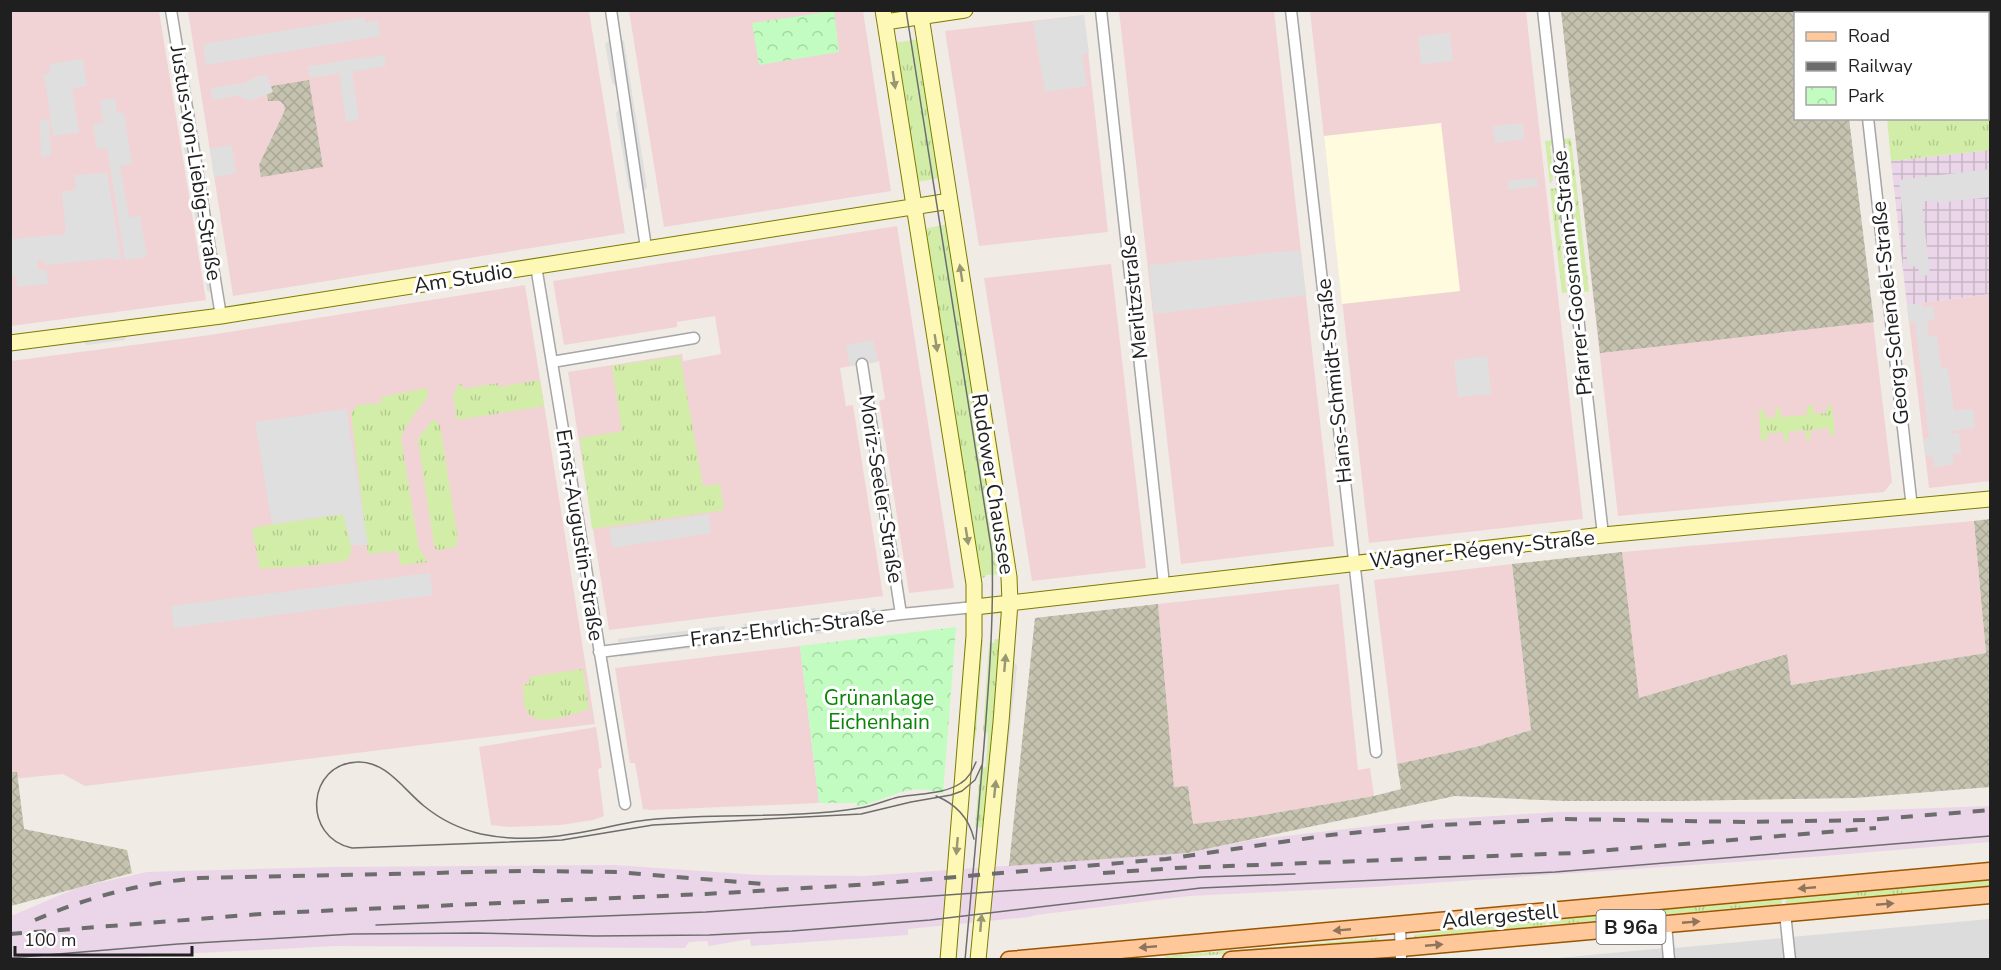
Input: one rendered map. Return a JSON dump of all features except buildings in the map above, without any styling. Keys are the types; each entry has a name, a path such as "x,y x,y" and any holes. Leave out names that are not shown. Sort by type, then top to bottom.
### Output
{"main road":[{"name":"Adlergestell","path":"1009,960 1990,872"},
{"name":"Adlergestell","path":"1231,960 1401,954 1666,924 1990,895"}],"street":[{"name":"Justus-von-Liebig-Straße","path":"171,10 221,316"},
{"path":"611,10 646,248"},
{"path":"884,16 965,10"},
{"name":"Merlitzstraße","path":"1101,10 1164,584"},
{"name":"Hans-Schmidt-Straße","path":"1291,10 1376,752"},
{"name":"Pfarrer-Goosmann-Straße","path":"1544,10 1603,536"},
{"name":"Rudower Chaussee","path":"920,14 1009,578 1010,603 1001,722 978,960"},
{"name":"Rudower Chaussee","path":"884,16 973,576 975,607 970,692 948,960"},
{"name":"Georg-Schendel-Straße","path":"1868,120 1912,508"},
{"name":"Am Studio","path":"10,343 221,316 950,201"},
{"name":"Ernst-Augustin-Straße","path":"536,266 625,804"},
{"path":"552,362 694,338"},
{"name":"Moriz-Seeler-Straße","path":"862,364 901,614"},
{"name":"Wagner-Régeny-Straße","path":"975,607 1603,536 1990,499"},
{"name":"Franz-Ehrlich-Straße","path":"599,652 901,614 975,607"},
{"path":"1785,914 1790,960"},
{"path":"1666,924 1669,960"},
{"path":"1400,925 1401,954"}],"shaded area":[{"path":"11,11 159,11 206,300 11,326"},
{"path":"188,11 589,11 625,233 233,296"},
{"path":"629,11 863,11 891,191 664,227"},
{"path":"1119,11 1274,11 1334,546 1181,564"},
{"path":"1310,11 1526,11 1583,519 1369,543"},
{"path":"1561,11 1837,11 1794,12 1794,120 1849,120 1892,482 1884,492 1618,516"},
{"path":"1561,11 1837,11 1794,12 1794,120 1849,120 1874,322 1600,353"},
{"path":"1084,15 1108,232 979,246 945,31"},
{"path":"1084,16 1089,53 1082,55 1087,86 1045,92 1033,22"},
{"path":"364,17 366,23 378,21 380,36 206,65 203,44"},
{"path":"1450,33 1453,61 1421,64 1418,36"},
{"path":"620,38 624,41 647,187 644,191"},
{"path":"609,40 616,86 612,83 605,44"},
{"path":"384,55 386,66 352,72 359,120 346,122 339,73 310,78 308,66"},
{"path":"174,58 181,104 177,101 171,62"},
{"path":"83,59 87,86 72,88 79,132 53,136 44,74 51,73 49,64"},
{"path":"267,75 273,92 250,101 238,96 212,100 211,88 245,83"},
{"path":"309,80 323,167 261,177 259,165 285,110 280,101 268,101 266,87"},
{"path":"115,98 117,113 124,113 132,164 120,166 129,217 140,216 147,257 125,260 107,148 97,149 93,125 103,123 100,100"},
{"path":"619,109 633,193 629,190 616,113"},
{"path":"182,112 211,293 207,290 179,116"},
{"path":"49,119 51,156 41,157 40,120"},
{"path":"1441,123 1460,291 1342,304 1324,136"},
{"path":"1523,123 1524,139 1495,143 1493,126"},
{"path":"232,145 236,173 214,177 210,149"},
{"path":"1990,150 1990,294 1907,305 1891,161"},
{"path":"1990,169 1990,197 1938,203 1937,200 1925,201 1922,205 1930,275 1920,276 1918,266 1908,267 1899,180"},
{"path":"107,173 121,259 45,265 43,259 38,261 38,270 47,270 48,284 17,287 17,276 11,277 11,217 13,239 66,234 62,192 76,190 75,175"},
{"path":"1537,178 1538,186 1508,190 1507,181"},
{"path":"897,226 954,588 909,593 879,401 885,399 879,361 840,368 846,406 853,405 883,596 609,630 568,372 682,354 683,361 721,354 715,316 677,322 677,327 564,345 553,281"},
{"path":"1300,250 1306,295 1154,314 1149,265"},
{"path":"1111,264 1146,568 1032,581 984,278"},
{"path":"525,285 595,724 85,786 63,774 11,779 11,361 210,335"},
{"path":"1990,294 1990,481 1929,488 1907,305"},
{"path":"1922,303 1922,307 1933,306 1935,320 1927,321 1929,336 1937,336 1941,368 1948,368 1954,411 1973,409 1975,428 1950,431 1950,434 1959,433 1961,453 1952,454 1954,464 1934,467 1933,457 1925,456 1923,439 1929,438 1915,322 1909,322 1907,305"},
{"path":"976,331 980,334 1011,532 1008,535"},
{"path":"128,335 124,340 87,345 82,341"},
{"path":"873,340 878,362 850,366 846,345"},
{"path":"1487,356 1491,394 1458,397 1454,360"},
{"path":"346,409 368,545 351,545 343,514 272,524 255,422"},
{"path":"709,514 711,533 612,548 609,529"},
{"path":"1990,519 1990,787 1854,798 1681,801 1564,801 1455,796 1187,853 1009,866 1035,618 1158,604 1174,787 1188,786 1193,824 1251,817 1374,796 1401,789 1397,764 1476,747 1531,730 1512,564 1622,552 1639,698 1787,654 1791,685 1986,653 1974,521"},
{"path":"1974,521 1986,653 1791,685 1786,654 1639,698 1622,552"},
{"path":"1512,564 1531,730 1476,747 1397,764 1374,580"},
{"path":"430,573 433,595 174,628 171,606"},
{"path":"1339,584 1358,770 1370,768 1374,796 1251,817 1193,824 1188,786 1174,787 1158,604"},
{"path":"875,608 876,611 827,617 826,614"},
{"path":"782,619 782,622 745,627 743,624"},
{"path":"725,626 724,630 618,642 618,639"},
{"path":"841,627 841,631 757,641 757,637"},
{"path":"733,640 735,643 620,657 620,654"},
{"path":"800,646 819,803 643,809 635,763 630,763 615,668"},
{"path":"1014,662 1017,666 1001,816 997,820"},
{"path":"596,727 602,768 598,769 604,816 561,825 509,827 491,825 479,747"},
{"path":"11,772 17,772 24,829 127,850 132,873 11,906"},
{"path":"1990,806 1990,842 1824,856 1373,887 1189,896 1029,917 908,929 908,935 751,946 750,939 709,946 707,941 689,942 685,948 336,946 159,955 122,960 11,960 11,916 77,888 147,872 332,867 614,865 759,875 864,876 1187,853 1251,840 1415,821 1559,812 1823,812"},
{"path":"1990,919 1990,959 1794,959 1791,937"},
{"path":"1782,938 1784,959 1675,959 1674,948"},
{"path":"1665,948 1666,959 1558,958"}],"green space":[{"path":"834,11 839,52 759,65 752,23"},
{"path":"1990,11 1990,150 1891,161 1887,120 1989,120 1989,12 1878,12"},
{"path":"919,39 941,178 916,182 894,43"},
{"path":"1571,138 1589,292 1581,291 1584,287 1581,266 1578,267 1578,263 1581,263 1579,242 1575,242 1578,238 1576,217 1573,218 1572,214 1576,213 1574,193 1570,193 1573,189 1570,168 1567,169 1567,165 1571,164 1568,144 1564,144 1564,139"},
{"path":"1552,140 1553,145 1550,146 1552,166 1556,169 1552,170 1553,180 1550,184 1545,141"},
{"path":"1550,189 1558,190 1556,194 1558,215 1561,215 1561,219 1558,220 1560,240 1564,240 1561,244 1563,264 1566,264 1567,268 1564,268 1566,289 1569,289 1569,292 1562,293"},
{"path":"948,224 1003,574 986,575 979,579 924,232 928,228"},
{"path":"680,356 703,486 720,484 724,510 592,529 580,438 622,431 612,366"},
{"path":"540,380 544,406 457,420 453,396 458,385 462,384 463,389 498,383 499,387"},
{"path":"427,388 428,396 406,426 401,439 419,548 428,562 400,565 398,551 368,554 351,413 357,405 382,403 381,397"},
{"path":"1827,404 1832,407 1835,432 1830,437 1829,428 1810,430 1811,439 1806,439 1805,430 1788,432 1789,441 1784,441 1783,432 1766,434 1767,443 1761,439 1760,410 1764,410 1765,418 1776,417 1775,408 1780,408 1781,417 1807,415 1807,406 1813,405 1814,414 1827,413"},
{"path":"433,419 440,425 458,539 455,547 439,550 435,549 433,539 418,439"},
{"path":"344,514 352,551 346,561 260,569 252,530 255,527"},
{"name":"Grünanlage Eichenhain","path":"956,627 943,794 918,789 857,806 856,803 819,803 800,646"},
{"path":"995,639 1000,639 985,828 975,827 980,768 986,767 988,733 983,732 989,643 994,643"},
{"path":"979,640 983,640 976,734 970,761"},
{"path":"583,669 589,709 555,719 537,719 530,715 525,706 523,685 530,683 529,677"},
{"path":"1990,878 1990,886 1786,904 1786,896"},
{"path":"1781,897 1782,904 1550,925 1549,918"},
{"path":"1545,918 1546,926 1414,938 1414,935"},
{"path":"1378,938 1379,941 1165,959 1165,956"}],"tram line":[{"path":"906,10 992,553 989,673 965,960"},
{"path":"976,762 966,779 954,787 939,792 899,797 860,808 809,814 656,819 537,838 492,836 458,827 430,811 386,771 368,763 358,762 341,766 328,774 320,787 317,801 318,816 324,830 336,841 352,848 562,840 653,825 861,814 962,791 975,780 982,765"},
{"path":"936,796 950,803 961,813 974,839"},
{"path":"10,958 178,944 353,934 476,933 595,936 709,935 792,931 930,920 1201,888 1555,872 1990,836"},
{"path":"376,925 706,912 1203,877 1295,874"}],"railway":[{"path":"10,934 273,913 706,894 873,884 1166,859 1330,835 1439,825 1566,819 1745,822 1868,820 1990,810"},
{"path":"1103,873 1176,868 1574,853 1876,828"},
{"path":"35,920 75,904 115,892 156,883 199,878 524,871 617,872 763,884"}]}
